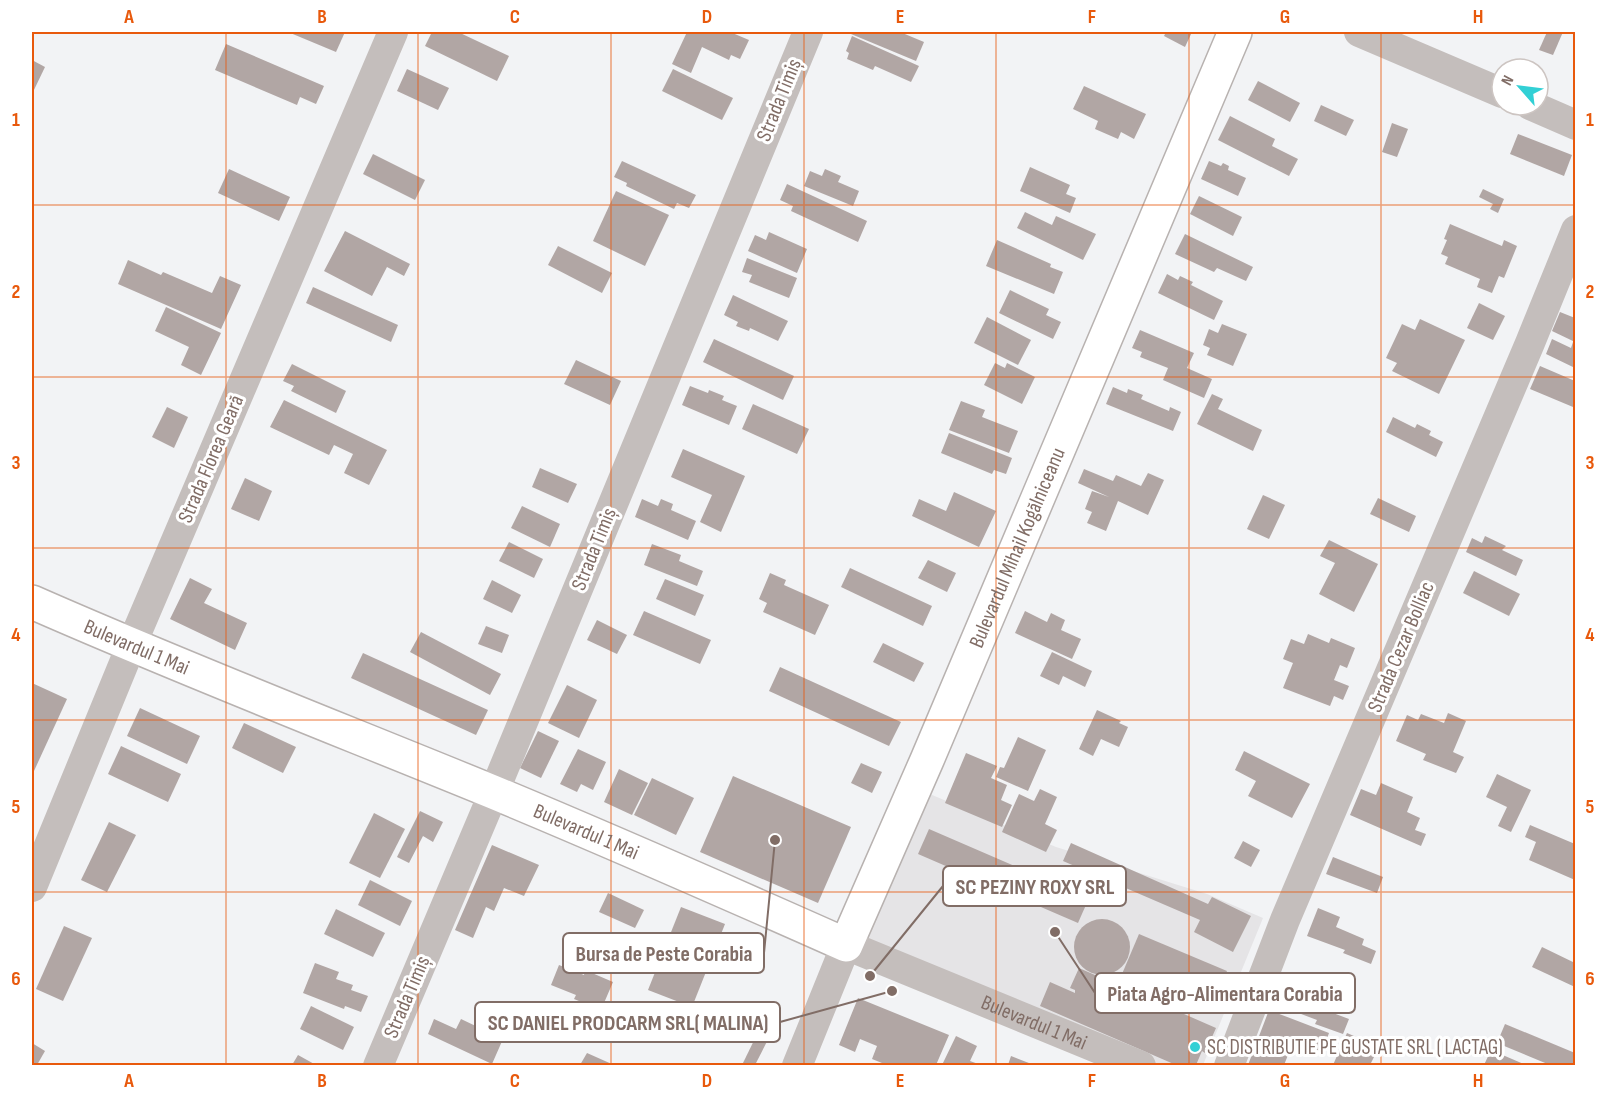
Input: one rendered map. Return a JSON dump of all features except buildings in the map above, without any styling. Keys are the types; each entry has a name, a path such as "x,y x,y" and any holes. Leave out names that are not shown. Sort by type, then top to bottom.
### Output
{"main road":[{"name":"Bulevardul Mihail Kogălniceanu","path":"846,945 927,760 1235,32"},
{"name":"Bulevardul 1 Mai","path":"32,602 132,646 494,792 678,870 846,945"}],"street":[{"name":"Strada Florea Geară","path":"32,887 393,32"},
{"name":"Strada Timiș","path":"378,1065 494,792 808,32"},
{"path":"1359,32 1490,88"},
{"path":"1550,114 1575,125"},
{"name":"Strada Cezar Bolliac","path":"1229,1065 1285,920 1526,353 1575,230"},
{"name":"Bulevardul Mihail Kogălniceanu","path":"797,1065 846,945"},
{"name":"Bulevardul 1 Mai","path":"846,945 1141,1065"}],"shaded area":[{"path":"925,792 1056,847 1207,894 1263,918 1203,1065 1160,1065 846,945"}],"place":[{"name":"Bursa de Peste Corabia","path":"775,840"},
{"name":"Piata Agro-Alimentara Corabia","path":"1055,932"},
{"name":"SC PEZINY ROXY SRL","path":"870,976"},
{"name":"SC DANIEL PRODCARM SRL( MALINA)","path":"892,991"},
{"name":"SC DISTRIBUTIE PE GUSTATE SRL ( LACTAG)","path":"1195,1047"}]}
